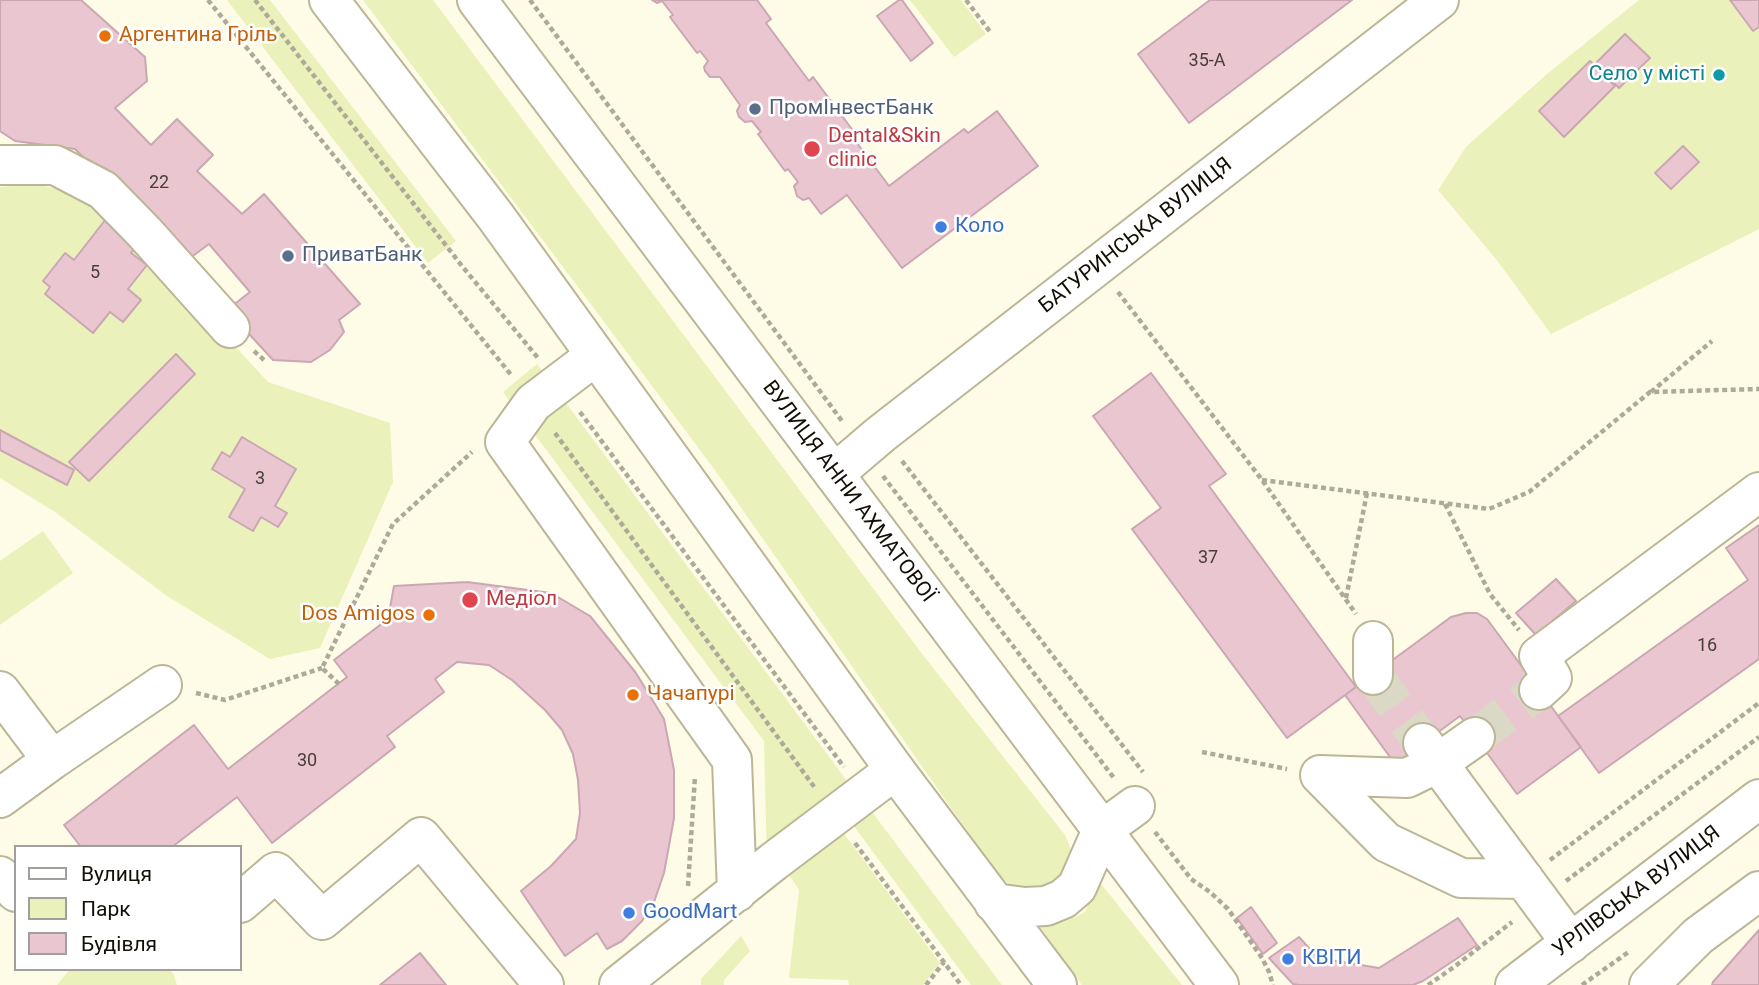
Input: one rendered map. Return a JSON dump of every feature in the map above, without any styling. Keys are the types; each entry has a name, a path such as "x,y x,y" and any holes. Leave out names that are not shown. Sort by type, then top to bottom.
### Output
{"main road":[{"path":"328,0 496,217 895,769 1057,985"},
{"name":"ВУЛИЦЯ АННИ АХМАТОВОЇ","path":"477,0 1219,985"},
{"name":"БАТУРИНСЬКА ВУЛИЦЯ","path":"834,474 1439,0"},
{"path":"0,164 55,165 103,190 230,328"},
{"path":"595,356 545,393 505,442 732,760 737,892"},
{"path":"1539,673 1759,492"},
{"path":"0,798 162,685"},
{"path":"0,691 52,760"},
{"path":"1320,775 1407,778 1430,753 1475,737"},
{"path":"1430,753 1571,943"},
{"path":"619,985 895,769"},
{"path":"1320,775 1386,842 1461,878 1532,890"},
{"path":"994,903 1025,907 1045,906 1063,899 1077,887 1102,830 1142,792"},
{"name":"УРЛІВСЬКА ВУЛИЦЯ","path":"1515,985 1759,799"},
{"path":"242,901 276,872 322,920 421,837 544,985"},
{"path":"0,876 14,890"},
{"path":"1649,985 1698,936 1759,891"}],"path":[{"path":"208,0 545,393 849,804"},
{"path":"255,0 462,266 545,393 849,804 944,962 961,985"},
{"path":"530,0 1142,792 1191,879 1228,909 1262,958 1273,985"},
{"path":"966,0 991,33"},
{"path":"1098,265 1262,480 1346,598 1373,658"},
{"path":"1262,480 1489,509 1529,492 1712,341"},
{"path":"1650,392 1759,389"},
{"path":"872,442 1142,792"},
{"path":"162,685 225,700 322,668 393,524 472,452"},
{"path":"1346,598 1367,494"},
{"path":"1445,503 1490,594 1539,673"},
{"path":"322,668 338,684"},
{"path":"1428,985 1454,967 1532,890 1759,703"},
{"path":"1532,890 1759,737"},
{"path":"1202,752 1320,775"},
{"path":"685,933 695,770"},
{"path":"926,985 944,962"}],"green space":[{"path":"227,0 270,0 456,241 428,263"},
{"path":"363,0 433,0 923,655 1065,835 1073,854 1070,872 1044,893 1010,886 993,868 712,466"},
{"path":"910,0 961,0 986,34 954,57"},
{"path":"1639,0 1759,0 1759,229 1551,334 1496,259 1438,190 1466,147 1547,74"},
{"path":"39,184 105,205 268,382 390,423 393,482 320,648 270,659 167,596 55,512 0,478 0,187"},
{"path":"537,364 856,793 767,864 764,741 503,392"},
{"path":"43,531 73,573 0,625 0,561"},
{"path":"863,800 1002,985 971,985 845,814"},
{"path":"834,820 940,963 923,985 849,985 848,980 789,978 799,890 780,861"},
{"path":"1098,880 1182,985 1082,985 1038,924 1063,922 1084,913"},
{"path":"741,936 750,951 724,980 724,985 701,985 701,979"},
{"path":"68,971 170,971 177,985 57,985"}],"building":[{"path":"0,0 81,0 145,57 147,81 115,108 151,145 177,119 213,155 197,171 242,214 264,194 360,304 339,320 344,332 330,350 311,362 273,360 227,310 250,292 209,244 186,261 75,149 15,141 0,131"},
{"path":"652,0 757,0 771,19 766,23 809,81 813,77 860,140 857,143 889,186 964,129 968,133 997,111 1038,166 902,268 847,195 821,214 809,198 803,200 797,196 794,186 798,182 788,169 785,171 758,134 761,132 752,121 745,122 739,117 737,111 740,105 720,77 710,77 705,71 704,67 708,61 700,51 697,53 670,17 673,15 662,1 657,3"},
{"path":"902,0 933,43 911,61 877,16"},
{"path":"1210,0 1352,0 1189,123 1138,54"},
{"path":"1730,0 1759,0 1759,27 1753,31"},
{"path":"1625,34 1650,58 1619,88 1595,64"},
{"path":"1590,61 1615,86 1564,137 1539,111"},
{"path":"1683,146 1699,162 1671,189 1655,173"},
{"path":"106,219 137,245 131,253 147,265 128,289 141,300 123,322 110,312 93,333 45,294 50,287 43,281 65,253 74,260"},
{"path":"176,354 195,374 89,481 69,462"},
{"path":"1151,373 1226,474 1209,486 1356,687 1287,738 1132,529 1161,508 1093,416"},
{"path":"0,430 74,470 67,485 0,450"},
{"path":"242,437 296,469 275,506 287,513 278,527 261,517 253,531 229,517 245,489 212,469 222,452 230,457"},
{"path":"1759,525 1759,659 1599,773 1558,716 1748,580 1726,548"},
{"path":"1556,579 1576,601 1536,635 1516,613"},
{"path":"467,582 551,593 590,616 636,673 664,719 674,770 674,818 664,873 654,902 642,921 622,941 607,949 597,933 565,956 521,891 551,866 576,839 580,813 578,780 573,754 562,730 545,710 512,680 489,665 457,662 435,679 444,692 387,736 395,747 272,843 237,797 175,845 79,845 64,825 194,725 228,769 347,677 334,660 388,619 394,586"},
{"path":"1477,613 1487,619 1581,747 1517,794 1460,716 1395,764 1345,695 1451,617"},
{"path":"1251,907 1277,943 1263,954 1237,918"},
{"path":"1458,918 1477,945 1413,985 1293,984 1269,958 1299,937 1318,958 1379,968"},
{"path":"1759,930 1759,985 1712,985 1713,982"},
{"path":"420,953 446,985 380,985"}],"tunnel":[{"path":"1373,675 1423,743"},
{"path":"1475,737 1539,690"}],"place":[{"name":"Аргентина Гріль","path":"105,36"},
{"name":"Село у місті","path":"1719,75"},
{"name":"ПромІнвестБанк","path":"755,109"},
{"name":"Dental&Skin clinic","path":"812,149"},
{"name":"Коло","path":"941,227"},
{"name":"ПриватБанк","path":"288,256"},
{"name":"Медіол","path":"470,600"},
{"name":"Dos Amigos","path":"429,615"},
{"name":"Чачапурі","path":"633,695"},
{"name":"GoodMart","path":"629,913"},
{"name":"КВІТИ","path":"1288,959"}]}
